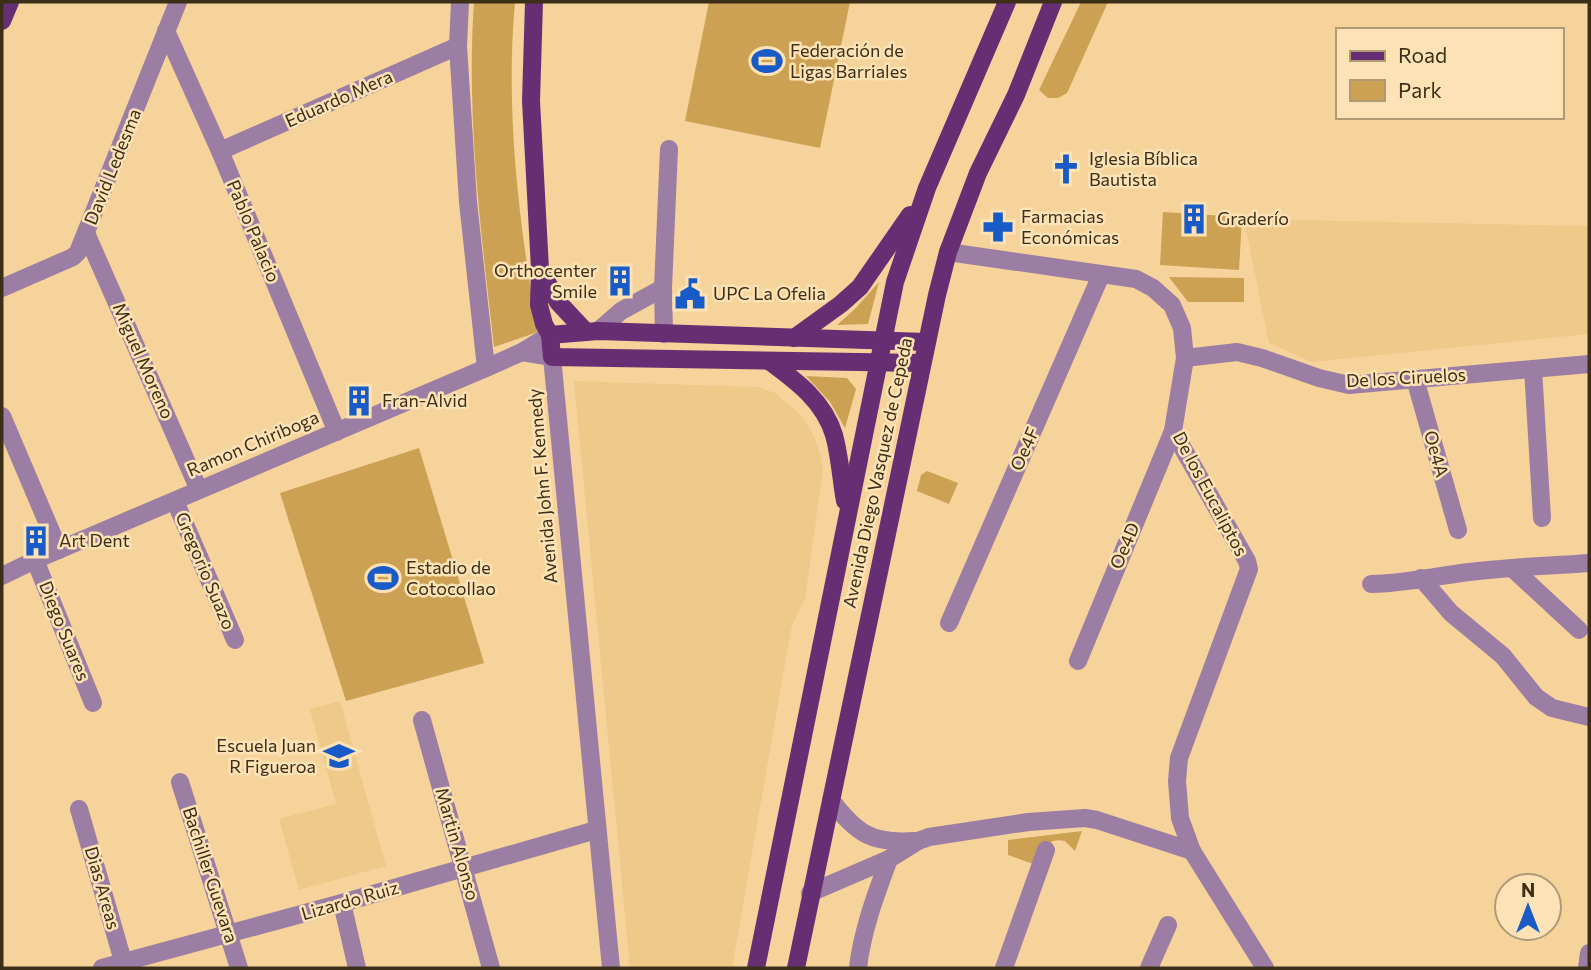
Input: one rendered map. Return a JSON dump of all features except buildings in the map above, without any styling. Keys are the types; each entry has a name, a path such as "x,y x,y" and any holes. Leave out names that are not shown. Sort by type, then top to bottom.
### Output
{"main road":[{"path":"2,21 9,2"},
{"name":"Avenida John F. Kennedy","path":"534,2 531,101 540,269 539,305 550,335 552,357"},
{"name":"Avenida Diego Vasquez de Cepeda","path":"756,968 877,362 898,272 927,188 1007,2"},
{"name":"Avenida Diego Vasquez de Cepeda","path":"796,968 926,342 948,253 978,173 1016,95 1053,2"},
{"path":"794,338 860,287 927,188"},
{"path":"540,269 558,302 592,331"},
{"name":"Ramon Chiriboga","path":"550,335 592,331 926,342"},
{"path":"552,357 922,363"},
{"path":"769,361 796,380 821,407 834,435 847,515"}],"street":[{"name":"David Ledesma","path":"2,288 73,257 78,252 178,2"},
{"path":"460,2 458,46 468,202 486,368"},
{"name":"Pablo Palacio","path":"166,31 220,151 337,432"},
{"name":"Eduardo Mera","path":"220,151 458,46"},
{"path":"664,334 668,149"},
{"name":"Miguel Moreno","path":"86,233 199,490"},
{"name":"De los Eucaliptos","path":"948,253 1136,279 1153,288 1172,305 1182,328 1185,358 1173,431 1247,561 1249,569 1179,758 1177,781 1180,818 1192,851 1265,968"},
{"name":"Oe4F","path":"949,623 1101,275"},
{"path":"592,331 663,288"},
{"name":"Ramon Chiriboga","path":"2,576 486,368 522,352 550,335"},
{"path":"522,352 552,357"},
{"name":"De los Ciruelos","path":"1185,358 1237,352 1349,385 1589,364"},
{"name":"Avenida John F. Kennedy","path":"552,357 611,968"},
{"path":"1533,369 1542,518"},
{"name":"Oe4A","path":"1415,379 1458,530"},
{"path":"2,416 59,550"},
{"name":"Oe4D","path":"1078,661 1173,431"},
{"name":"Gregorio Suazo","path":"175,501 235,640"},
{"name":"Diego Suares","path":"35,560 93,703"},
{"path":"1371,584 1512,568 1589,563"},
{"path":"1512,568 1579,630"},
{"path":"1421,578 1451,613 1503,656 1536,697 1552,708 1589,717"},
{"name":"Martin Alonso","path":"422,720 491,968"},
{"name":"Bachiller Guevara","path":"180,782 239,968"},
{"path":"831,800 848,822 862,833 889,842 918,841 951,832 1028,822 1085,818 1108,822 1192,851"},
{"name":"Dias Areas","path":"79,809 124,965"},
{"name":"Lizardo Ruiz","path":"102,968 124,965 596,830"},
{"path":"810,893 889,859 918,841"},
{"path":"1004,968 1046,850"},
{"path":"858,968 865,931 889,859"},
{"path":"342,903 357,968"},
{"path":"1149,968 1168,925"},
{"path":"1587,968 1589,953"}],"shaded area":[{"path":"1244,219 1589,226 1589,334 1312,362 1269,343"},
{"path":"574,381 758,387 775,393 802,416 812,432 820,454 823,470 805,598 792,626 789,641 732,968 630,968"},
{"name":"Escuela Juan R Figueroa","path":"340,701 386,866 299,890 279,819 336,804 310,709"}],"green space":[{"path":"474,2 515,2 512,43 513,126 520,209 538,332 494,347 473,131"},
{"name":"Federación de Ligas Barriales","path":"709,2 850,2 820,148 685,121"},
{"path":"1081,2 1108,2 1067,93 1058,98 1048,98 1039,90"},
{"path":"1163,212 1242,217 1239,270 1160,265"},
{"path":"1169,277 1244,278 1244,302 1188,302"},
{"path":"879,282 868,324 837,325 855,309"},
{"path":"806,376 847,378 856,389 845,428 830,402"},
{"name":"Estadio de Cotocollao","path":"419,448 484,663 346,701 280,493"},
{"path":"927,471 958,483 949,504 917,491 921,475"},
{"path":"1082,831 1075,851 1065,841 1053,841 1046,846 1036,865 1008,855 1008,840"}],"place":[{"name":"Federación de Ligas Barriales","path":"767,61"},
{"name":"Iglesia Bíblica Bautista","path":"1066,169"},
{"name":"Graderío","path":"1194,219"},
{"name":"Farmacias Económicas","path":"998,227"},
{"name":"Orthocenter Smile","path":"620,281"},
{"name":"UPC La Ofelia","path":"690,294"},
{"name":"Fran-Alvid","path":"359,401"},
{"name":"Art Dent","path":"36,541"},
{"name":"Estadio de Cotocollao","path":"383,578"},
{"name":"Escuela Juan R Figueroa","path":"339,756"}]}
